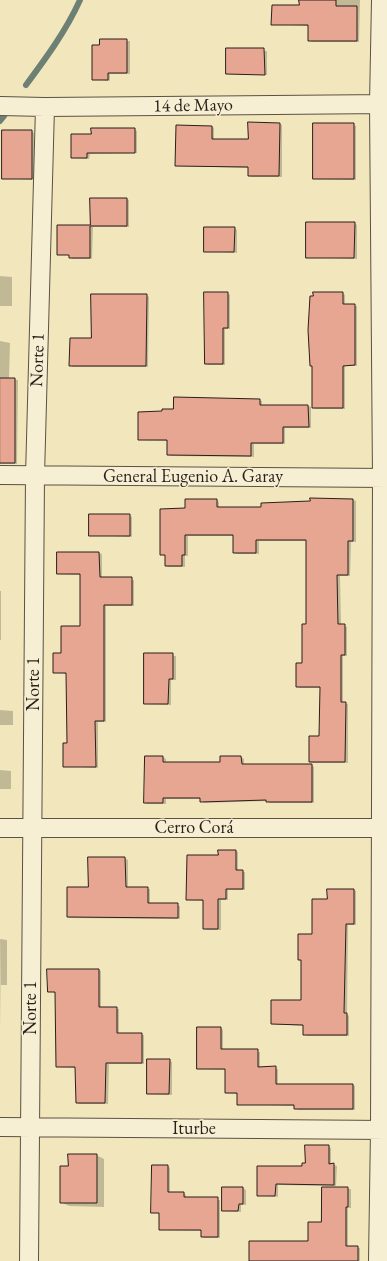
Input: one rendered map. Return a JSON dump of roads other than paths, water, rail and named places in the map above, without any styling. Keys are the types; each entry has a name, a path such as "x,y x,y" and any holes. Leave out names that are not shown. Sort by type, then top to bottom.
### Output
{"street":[{"path":"378,1261 384,1130 384,478 383,104 381,0"},
{"name":"14 de Mayo","path":"0,106 45,107 383,104"},
{"name":"Norte 1","path":"29,1261 35,476 45,107"},
{"name":"General Eugenio A. Garay","path":"0,475 384,478"},
{"name":"Cerro Corá","path":"0,828 383,828"},
{"name":"Iturbe","path":"0,1127 384,1130"}],"waterway":[{"path":"26,85 62,33 80,0"},
{"path":"0,121 4,116"}]}
